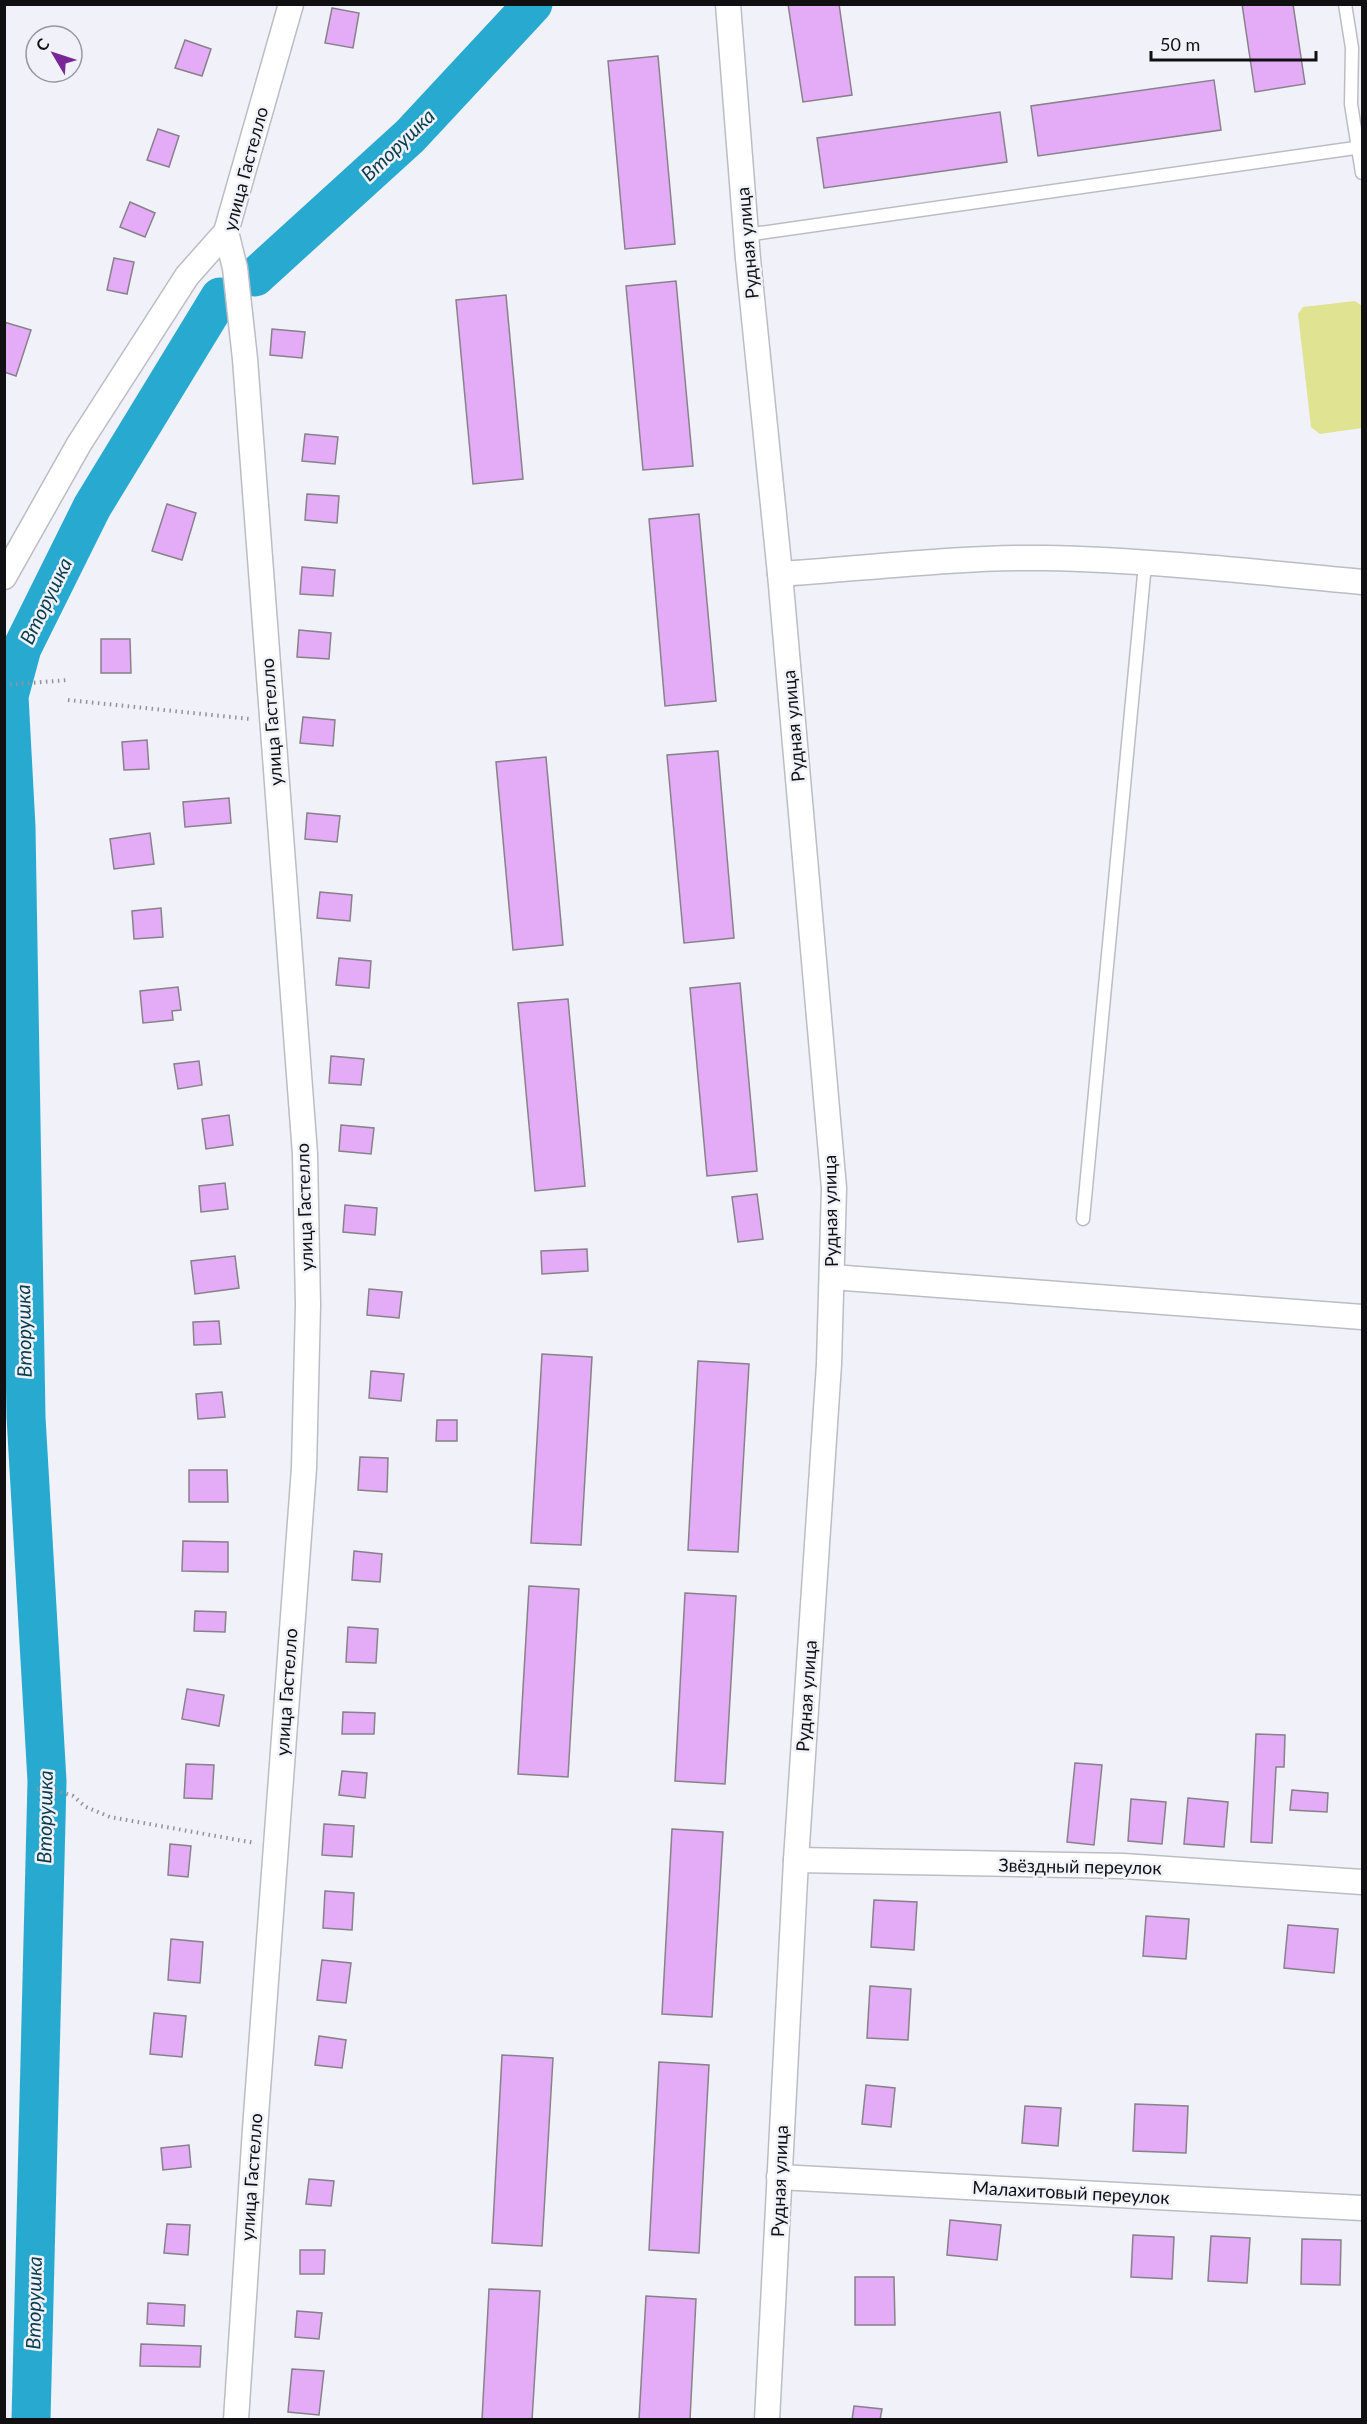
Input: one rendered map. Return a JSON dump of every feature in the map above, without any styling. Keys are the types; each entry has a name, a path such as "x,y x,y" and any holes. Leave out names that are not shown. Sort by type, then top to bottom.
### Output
{"street":[{"name":"улица Гастелло","path":"236,2420 304,1468 308,1305 305,1154 245,359 235,268 225,232 291,4"},
{"name":"Рудная улица","path":"728,4 746,235 780,574 834,1188 829,1364 796,1860 779,2177 776,2286 767,2420"},
{"path":"4,577 85,434 187,276 225,232"},
{"path":"780,574 964,560 1044,558 1361,580"},
{"path":"832,1277 1362,1317"},
{"name":"Звёздный переулок","path":"796,1860 1123,1866 1362,1882"},
{"name":"Малахитовый переулок","path":"779,2177 1362,2208"}],"lane":[{"path":"1345,4 1352,48 1351,104 1361,147 1362,173"},
{"path":"746,235 1361,147"},
{"path":"1083,1219 1145,564"}],"path":[{"path":"4,685 68,680"},
{"path":"68,700 272,721"},
{"path":"37,1790 58,1791 73,1796 86,1807 110,1817 276,1847"}],"green space":[{"path":"1355,301 1362,306 1362,428 1320,434 1311,427 1298,314 1303,307"}],"building":[{"path":"788,4 839,4 852,95 803,102"},
{"path":"1242,4 1293,4 1305,84 1255,92"},
{"path":"332,8 359,13 353,48 325,43"},
{"path":"185,40 211,49 202,76 175,68"},
{"path":"658,56 675,244 625,249 608,61"},
{"path":"1214,80 1221,130 1038,156 1031,106"},
{"path":"1000,112 1007,162 824,188 817,138"},
{"path":"158,129 179,136 169,167 147,160"},
{"path":"130,202 155,213 145,237 120,227"},
{"path":"114,258 134,262 127,294 107,290"},
{"path":"676,281 693,466 643,470 626,286"},
{"path":"506,295 523,479 473,484 456,300"},
{"path":"4,322 31,330 16,376 4,372"},
{"path":"272,329 305,332 302,358 270,355"},
{"path":"305,434 338,437 335,464 302,461"},
{"path":"307,494 339,496 337,523 305,520"},
{"path":"167,504 196,513 182,560 152,551"},
{"path":"699,514 716,701 665,706 649,519"},
{"path":"302,567 335,570 333,596 300,594"},
{"path":"299,630 331,633 329,659 297,657"},
{"path":"101,639 130,639 131,673 101,673"},
{"path":"303,717 335,720 333,746 300,743"},
{"path":"147,740 149,769 124,770 122,742"},
{"path":"718,751 734,938 684,943 667,755"},
{"path":"546,757 563,945 513,950 496,762"},
{"path":"229,798 231,823 185,827 183,802"},
{"path":"307,813 340,816 337,842 305,839"},
{"path":"150,833 154,864 114,869 110,839"},
{"path":"320,892 352,895 350,921 317,918"},
{"path":"161,908 163,937 134,939 132,911"},
{"path":"339,958 371,961 369,988 336,985"},
{"path":"740,983 757,1171 707,1176 690,988"},
{"path":"178,987 181,1010 172,1011 173,1020 143,1023 140,991"},
{"path":"568,999 585,1186 535,1191 518,1003"},
{"path":"331,1056 364,1059 361,1085 329,1083"},
{"path":"199,1061 202,1085 178,1089 174,1064"},
{"path":"229,1115 233,1145 206,1149 202,1119"},
{"path":"341,1125 374,1128 371,1154 339,1151"},
{"path":"225,1183 228,1209 201,1212 199,1186"},
{"path":"757,1194 763,1239 738,1242 732,1197"},
{"path":"345,1205 377,1208 375,1235 343,1232"},
{"path":"587,1249 588,1271 542,1274 541,1251"},
{"path":"235,1256 239,1288 195,1294 191,1261"},
{"path":"369,1289 402,1292 399,1318 367,1315"},
{"path":"219,1321 221,1344 194,1345 193,1322"},
{"path":"542,1354 592,1357 581,1545 531,1543"},
{"path":"698,1361 749,1364 738,1552 688,1550"},
{"path":"371,1371 404,1374 401,1401 369,1398"},
{"path":"222,1392 225,1417 198,1419 196,1394"},
{"path":"437,1420 457,1420 457,1441 436,1441"},
{"path":"360,1457 388,1458 387,1492 358,1490"},
{"path":"189,1470 227,1470 228,1502 189,1502"},
{"path":"183,1541 228,1542 228,1572 182,1571"},
{"path":"354,1551 382,1554 380,1582 352,1580"},
{"path":"529,1586 579,1589 568,1777 518,1774"},
{"path":"685,1593 736,1596 725,1784 675,1781"},
{"path":"195,1611 226,1612 225,1632 194,1631"},
{"path":"348,1627 378,1629 376,1663 346,1662"},
{"path":"187,1689 224,1695 219,1726 182,1719"},
{"path":"343,1712 375,1713 374,1734 342,1734"},
{"path":"1256,1734 1285,1735 1284,1767 1276,1767 1272,1843 1251,1842"},
{"path":"1075,1763 1102,1765 1094,1845 1067,1842"},
{"path":"186,1764 214,1765 212,1799 184,1798"},
{"path":"342,1771 367,1773 365,1798 339,1795"},
{"path":"1292,1790 1328,1793 1327,1812 1290,1810"},
{"path":"1188,1798 1228,1802 1224,1847 1184,1844"},
{"path":"1131,1799 1166,1802 1162,1844 1128,1841"},
{"path":"324,1824 354,1826 352,1857 322,1855"},
{"path":"672,1829 723,1832 712,2017 662,2014"},
{"path":"170,1844 191,1846 188,1877 168,1875"},
{"path":"325,1891 354,1893 352,1930 323,1928"},
{"path":"874,1900 917,1902 914,1950 871,1947"},
{"path":"1146,1916 1189,1919 1186,1959 1143,1956"},
{"path":"1288,1925 1338,1929 1334,1973 1284,1968"},
{"path":"171,1939 203,1942 200,1983 168,1980"},
{"path":"322,1960 351,1963 346,2003 317,2000"},
{"path":"870,1986 911,1989 908,2040 867,2038"},
{"path":"154,2013 186,2016 182,2057 150,2054"},
{"path":"319,2036 346,2040 342,2068 315,2065"},
{"path":"502,2055 553,2058 542,2246 492,2243"},
{"path":"659,2062 709,2065 699,2253 649,2250"},
{"path":"866,2085 895,2088 891,2127 862,2124"},
{"path":"1135,2104 1188,2106 1186,2153 1133,2151"},
{"path":"1025,2106 1061,2108 1058,2146 1022,2143"},
{"path":"189,2145 191,2167 163,2170 161,2148"},
{"path":"309,2179 334,2181 331,2206 306,2204"},
{"path":"950,2220 1001,2225 997,2260 947,2255"},
{"path":"167,2224 190,2225 188,2255 164,2253"},
{"path":"1133,2235 1174,2237 1172,2279 1131,2277"},
{"path":"1211,2236 1250,2238 1247,2283 1208,2281"},
{"path":"1302,2239 1341,2240 1340,2285 1301,2284"},
{"path":"300,2250 325,2250 324,2274 300,2274"},
{"path":"855,2277 894,2277 895,2325 855,2325"},
{"path":"489,2289 540,2291 532,2420 482,2420"},
{"path":"646,2296 696,2299 690,2420 639,2420"},
{"path":"148,2303 185,2305 184,2326 147,2324"},
{"path":"297,2311 322,2313 319,2339 295,2337"},
{"path":"141,2344 201,2346 200,2367 140,2366"},
{"path":"292,2369 324,2371 319,2415 288,2412"},
{"path":"854,2406 882,2409 880,2420 852,2420"}],"waterway":[{"name":"Вторушка","path":"255,277 410,136 533,4"},
{"name":"Вторушка","path":"31,2420 47,1781 26,1417 16,827 9,696 22,648 92,507 220,297"}]}
